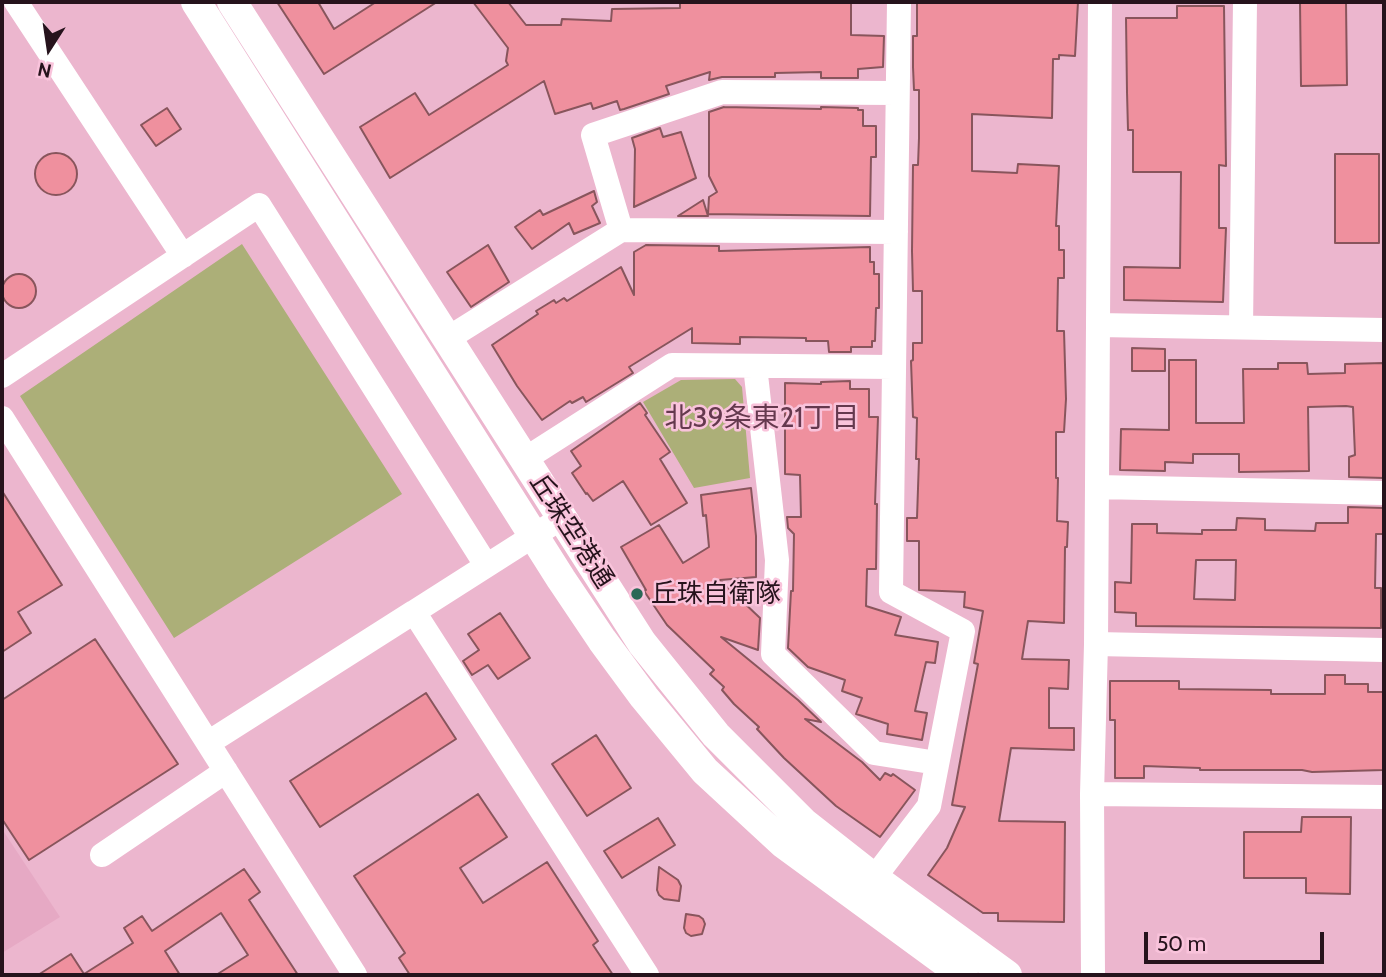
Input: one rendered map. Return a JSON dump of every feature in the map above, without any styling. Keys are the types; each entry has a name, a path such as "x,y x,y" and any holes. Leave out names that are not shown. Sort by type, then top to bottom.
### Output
{"main road":[{"name":"丘珠空港通","path":"232,2 642,643 716,735 804,823 1007,975"},
{"name":"丘珠空港通","path":"207,5 535,534 602,640 644,697 705,771 784,844 962,975"}],"street":[{"path":"16,2 183,256"},
{"path":"874,878 929,806 963,631 891,592 899,2"},
{"path":"1093,975 1092,794 1096,644 1100,2"},
{"path":"1241,327 1245,2"},
{"path":"621,230 593,135 722,92 897,93"},
{"path":"2,376 259,205 486,565"},
{"path":"447,339 621,230 895,232"},
{"path":"1098,325 1384,330"},
{"path":"525,459 672,365 894,367"},
{"path":"755,366 777,560 773,654 874,753 937,763"},
{"path":"2,418 355,975"},
{"path":"1097,487 1384,493"},
{"path":"208,743 563,517"},
{"path":"414,612 646,975"},
{"path":"1096,644 1384,650"},
{"path":"102,855 226,771"},
{"path":"1092,794 1384,797"}],"shaded area":[{"path":"2,829 60,917 2,953"}],"green space":[{"path":"242,244 402,494 174,638 20,396"},
{"path":"735,379 742,387 750,478 694,488 643,402 681,380"}],"building":[{"path":"277,2 318,2 334,29 376,2 437,2 324,74"},
{"path":"473,2 508,2 526,25 561,25 562,19 611,21 612,9 680,8 680,2 851,2 851,35 884,36 883,67 858,69 858,78 821,78 821,72 775,73 775,77 722,77 709,80 710,72 666,86 669,94 624,109 620,110 617,101 593,109 591,103 555,114 544,81 390,178 360,127 415,93 429,115 508,65 508,48"},
{"path":"917,2 1078,2 1075,56 1059,55 1059,59 1053,59 1052,118 972,114 972,171 1017,173 1018,164 1059,166 1056,226 1059,226 1059,250 1064,250 1064,278 1058,278 1057,331 1064,331 1066,399 1064,432 1056,432 1056,478 1057,521 1068,522 1064,623 1028,621 1022,659 1069,660 1068,689 1049,688 1049,728 1074,728 1074,750 1011,748 999,821 1065,822 1064,922 998,921 998,913 983,913 928,875 947,848 965,807 952,805 978,664 974,663 983,611 964,607 965,592 919,590 919,541 907,541 907,518 917,518 919,459 916,459 917,418 913,417 911,361 913,343 922,343 922,291 913,291 912,251 913,165 918,165 919,138 919,90 914,90 913,67"},
{"path":"1300,2 1346,2 1347,85 1301,86"},
{"path":"1177,6 1224,6 1226,166 1219,165 1219,228 1226,228 1223,302 1124,300 1124,267 1180,268 1181,172 1133,172 1133,130 1128,130 1126,18 1177,18"},
{"path":"724,107 863,110 863,126 876,126 876,157 871,157 870,216 708,214 709,197 717,192 709,176 709,112"},
{"path":"167,108 181,129 156,146 141,125"},
{"path":"660,128 663,137 681,132 696,178 634,207 635,149 632,138"},
{"path":"56,153 71,159 77,174 71,189 56,195 41,189 35,174 41,159"},
{"path":"1335,154 1379,154 1379,243 1335,243"},
{"path":"594,191 597,202 592,206 600,223 574,234 569,223 532,249 515,227 540,210 543,215"},
{"path":"703,200 708,216 678,216"},
{"path":"488,245 509,282 471,307 447,272"},
{"path":"646,245 719,246 719,251 870,247 870,262 874,262 874,274 879,274 875,341 872,341 872,347 851,347 851,352 829,352 828,341 806,341 806,338 740,337 740,344 692,343 692,328 629,367 633,373 586,402 583,397 572,403 570,401 542,420 492,345 554,300 556,303 564,298 567,301 621,267 634,295 634,252"},
{"path":"19,274 31,279 36,291 31,303 19,308 7,303 2,291 7,279"},
{"path":"1132,348 1165,349 1165,371 1132,371"},
{"path":"1169,360 1196,360 1196,423 1244,423 1243,369 1278,369 1278,363 1307,363 1308,374 1345,373 1345,364 1384,363 1384,478 1349,477 1349,457 1355,455 1353,407 1346,406 1308,407 1309,471 1239,472 1239,454 1193,454 1193,463 1165,462 1165,471 1120,470 1121,429 1169,430"},
{"path":"850,381 850,389 869,389 869,417 878,417 876,569 867,569 866,606 901,617 895,635 938,642 935,663 926,662 915,711 927,713 922,740 887,734 888,724 856,714 862,698 842,691 845,680 808,667 788,648 794,534 788,528 787,517 801,517 800,475 785,474 785,383 821,384"},
{"path":"640,403 670,452 660,459 687,503 651,525 623,481 593,501 572,473 581,466 571,451"},
{"path":"751,488 756,536 756,577 720,580 760,618 758,650 721,637 821,722 805,719 862,762 880,780 885,773 891,776 893,774 915,790 880,837 836,806 784,758 757,729 759,727 734,704 722,690 724,687 710,674 714,670 667,625 644,591 646,590 621,547 659,525 683,563 709,547 701,495"},
{"path":"2,491 62,585 18,612 31,633 2,652"},
{"path":"1348,507 1384,508 1384,534 1376,534 1375,588 1381,588 1381,628 1136,626 1136,613 1115,612 1115,582 1131,583 1132,524 1157,524 1157,533 1202,534 1202,530 1236,530 1237,518 1265,519 1265,530 1315,531 1316,523 1348,523","holes":["1196,560 1236,560 1235,600 1194,599"]},
{"path":"500,613 530,658 498,679 488,665 472,675 463,661 479,650 468,634"},
{"path":"95,639 178,764 29,860 2,819 2,700"},
{"path":"1325,675 1345,675 1345,684 1368,684 1368,692 1384,692 1384,770 1312,772 1144,766 1144,778 1115,778 1115,720 1110,720 1110,681 1179,681 1179,689 1271,690 1271,694 1325,694"},
{"path":"426,693 456,739 320,827 290,781"},
{"path":"596,735 631,788 587,816 552,764"},
{"path":"478,794 507,837 460,868 483,903 547,862 598,941 593,945 613,975 410,975 399,958 405,953 354,876"},
{"path":"1302,817 1351,817 1350,894 1306,893 1306,878 1244,878 1244,832 1301,832"},
{"path":"658,818 675,845 622,878 604,851"},
{"path":"659,867 678,880 681,886 679,901 664,899 659,895"},
{"path":"244,869 260,892 249,900 298,975 216,975 248,955 221,913 165,951 180,975 38,975 71,954 84,974 133,943 124,928 142,916 152,931"},
{"path":"686,914 703,919 705,924 702,934 691,936 686,933"}],"place":[{"name":"丘珠自衛隊","path":"637,594"}],"district":[{"name":"北39条東21丁目","path":"762,419"}]}
